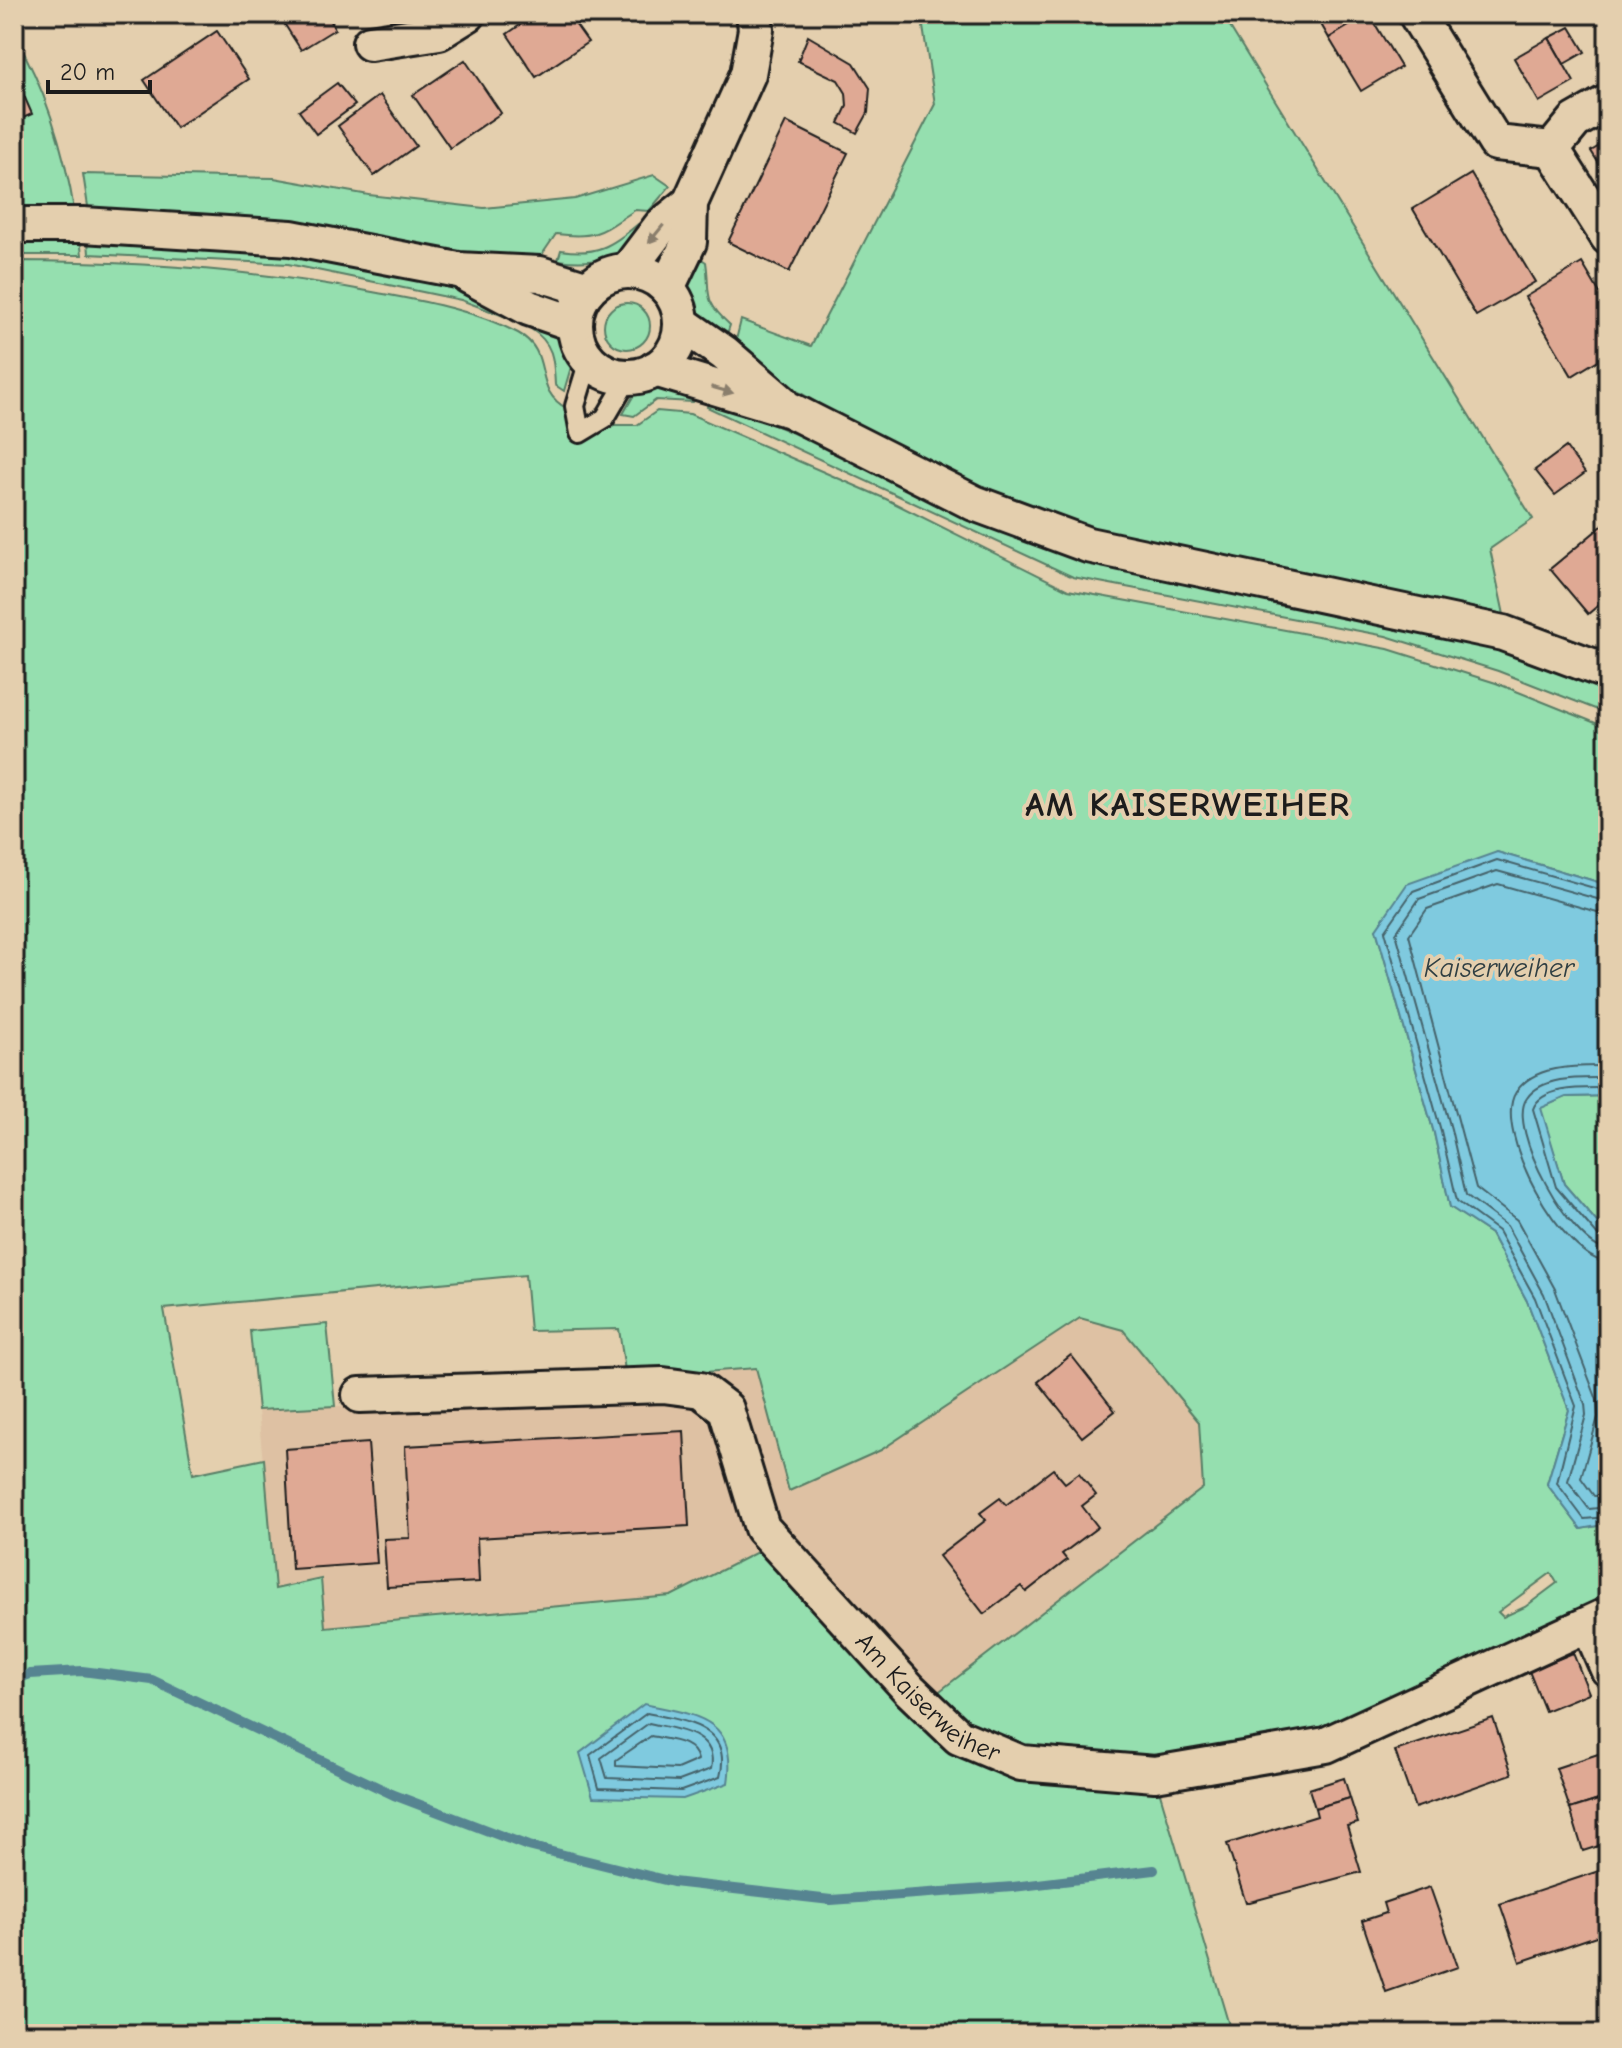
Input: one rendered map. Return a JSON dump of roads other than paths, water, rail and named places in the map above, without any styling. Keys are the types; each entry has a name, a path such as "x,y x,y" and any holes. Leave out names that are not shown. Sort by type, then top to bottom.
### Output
{"street":[{"path":"370,43 439,32 468,14"},
{"path":"667,288 689,242 690,203 748,74 756,29 754,14"},
{"path":"1416,14 1496,143 1552,149"},
{"path":"1552,149 1575,121 1608,102"},
{"path":"1552,149 1608,237"},
{"path":"627,271 661,226 690,203"},
{"path":"14,225 83,225 291,238 458,270 540,274 588,289"},
{"path":"458,270 529,308 575,324"},
{"path":"642,373 672,352 681,323 679,310 667,288 648,275 627,271 606,276 588,289 577,311 575,324 579,344 589,360 601,369 642,373 790,410 974,503 1088,545 1503,633 1608,672"},
{"path":"681,323 724,353 790,410"},
{"name":"Am Kaiserweiher","path":"360,1395 663,1385 701,1390 726,1409 762,1528 910,1690 959,1737 1021,1763 1155,1774 1326,1745 1598,1620"},
{"path":"1598,1620 1608,1669"}],"lane":[{"path":"589,360 575,406 580,433 605,418 642,373"}],"water":[{"name":"Kaiserweiher","path":"1497,852 1608,885 1608,1096 1566,1097 1541,1108 1564,1184 1608,1235 1608,1524 1581,1529 1547,1484 1569,1410 1527,1301 1491,1234 1450,1207 1434,1133 1376,929 1407,884"},
{"path":"644,1704 696,1716 719,1732 726,1744 729,1761 728,1783 683,1799 593,1797 580,1753"}],"waterway":[{"path":"14,1680 30,1674 82,1671 152,1680 394,1795 528,1846 673,1882 831,1900 1013,1887 1154,1870"}],"district":[{"name":"AM KAISERWEIHER","path":"1188,804"}]}
